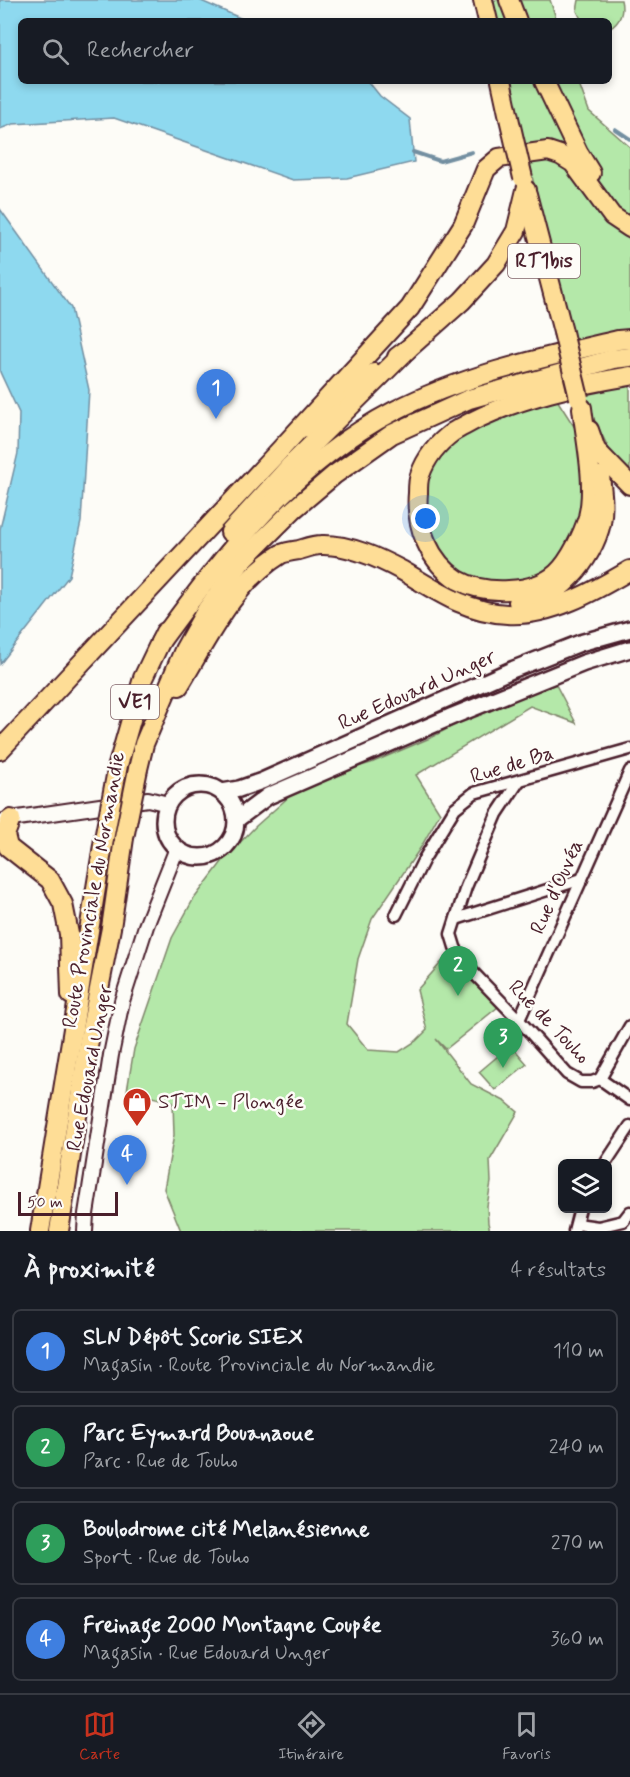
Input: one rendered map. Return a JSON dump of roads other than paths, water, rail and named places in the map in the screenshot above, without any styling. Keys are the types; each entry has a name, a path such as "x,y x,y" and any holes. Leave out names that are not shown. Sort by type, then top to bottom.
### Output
{"main road":[{"path":"483,0 487,18"},
{"path":"509,0 516,18"},
{"name":"RT1bis","path":"502,84 524,184 562,332 596,450"},
{"path":"545,84 578,152 598,185 630,226"},
{"path":"0,750 279,452 410,308 463,225 486,169 499,158 548,151 560,155 573,163 612,216 630,226"},
{"path":"160,642 179,603 210,556 289,466 409,348 462,301 496,264 516,231 524,184"},
{"path":"160,642 230,550 266,510 305,472 351,437 394,411 447,388 512,366 630,339"},
{"path":"279,452 371,376 409,348"},
{"name":"Route Provinciale du Normandie","path":"59,1231 89,1040 138,769 144,744 184,650 207,609 241,562 294,509 334,475 392,434 469,399 613,359 630,357"},
{"path":"581,403 591,497 588,517 567,561 557,573 545,581 506,591 485,589 458,580 439,564 429,549 420,525 417,502 419,477 433,451 454,431 498,409 552,392 630,376"},
{"path":"404,572 457,592 502,602 523,602 557,589 580,569 594,545 600,524 603,501 596,450"},
{"path":"596,450 630,485"},
{"path":"144,744 222,614 252,577 283,553 320,545 342,547 381,560 455,602 509,615 557,606 588,594 630,570"},
{"name":"Rue Edouard Unger","path":"222,792 262,782 514,669 580,643 630,629"},
{"name":"Route Provinciale du Normandie","path":"40,1231 118,765 143,678 160,642"},
{"name":"Rue Edouard Unger","path":"236,820 268,796 463,712 584,663 630,649"},
{"path":"205,785 222,792 233,805 236,820 235,831 230,842 211,855 199,857 177,848 169,839 165,828 168,804 174,796 189,786 205,785"},
{"path":"5,821 8,847 50,880 63,904 69,934 70,1048"},
{"path":"0,851 26,860"}],"street":[{"name":"Rue de Ba","path":"396,915 424,859 455,808 474,793 630,749"},
{"name":"Rue d'Ouvéa","path":"519,1020 630,771"},
{"name":"Rue de Touho","path":"519,781 497,814 466,887 451,934 455,947 463,962 567,1074 581,1082 600,1079 630,1100"},
{"path":"5,821 148,799 168,804"},
{"name":"Rue Edouard Unger","path":"85,1231 103,1103 122,1001 146,926 177,848"},
{"path":"456,919 582,879"},
{"path":"600,1079 630,1026"},
{"path":"608,1159 630,1126"},
{"path":"579,1213 576,1228 598,1227 623,1221 630,1212"}],"water":[{"path":"0,0 199,0 240,18 18,18 18,84 370,84 380,96 410,119 414,162 347,178 293,180 114,118 13,124 0,129"},
{"path":"0,209 71,308 89,390 81,522 69,576 0,664 0,529 18,453 19,413 0,372"}],"waterway":[{"path":"615,129 630,139"},
{"path":"413,152 440,161 472,152"}],"place":[{"name":"SLN Dépôt Scorie SIEX","path":"216,419"},
{"name":"Parc Eymard Bouanaoue","path":"458,996"},
{"name":"Boulodrome cité Melanésienne","path":"503,1068"},
{"name":"STIM - Plongée","path":"137,1128"},
{"name":"Freinage 2000 Montagne Coupée","path":"127,1185"}]}
